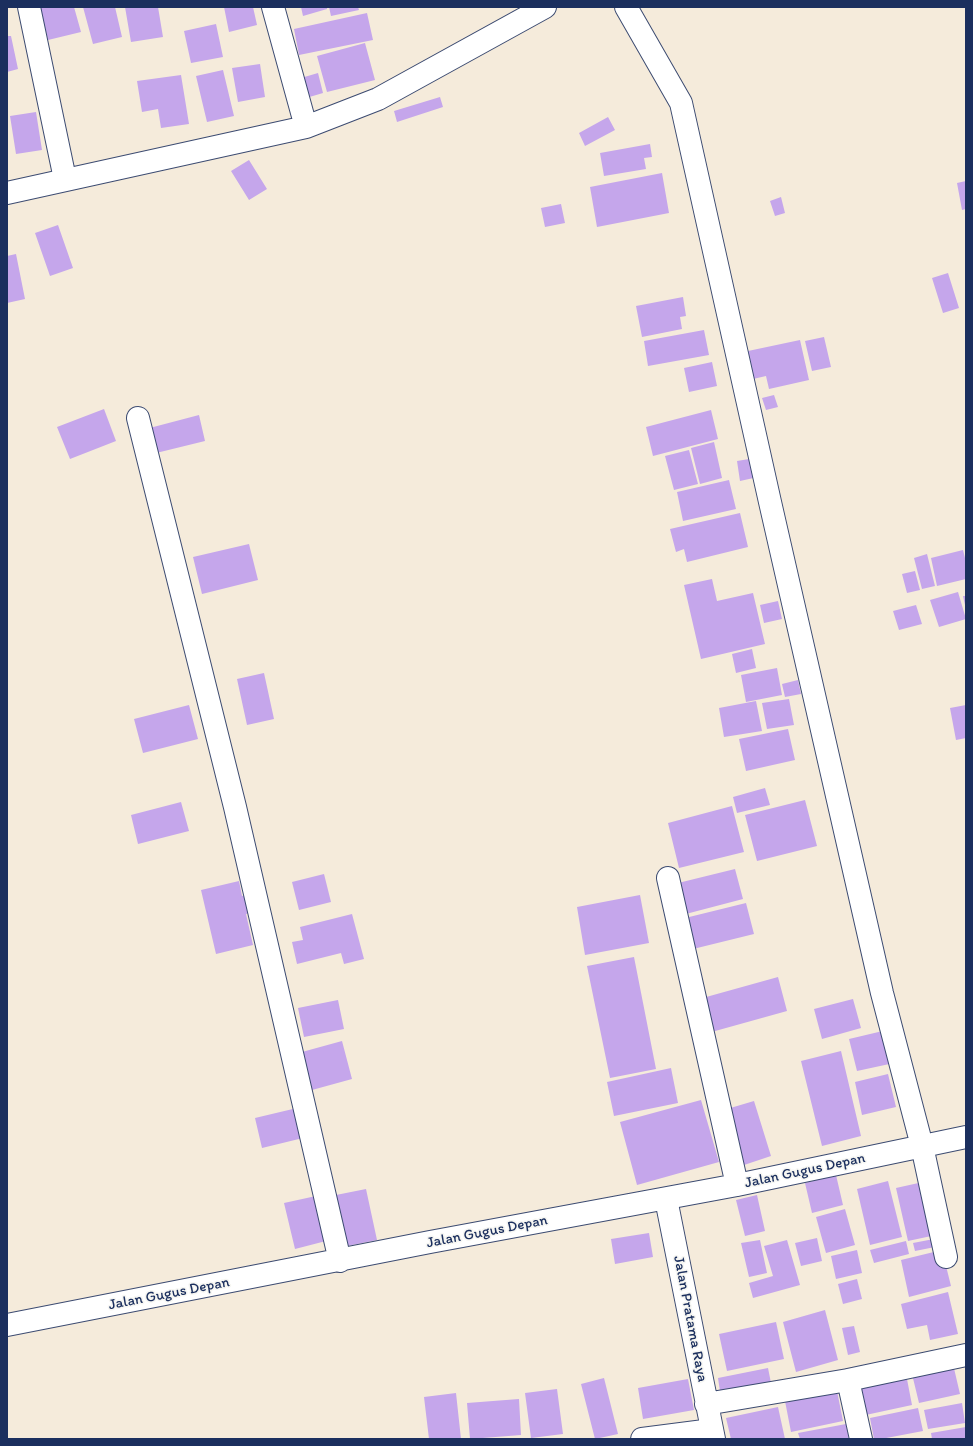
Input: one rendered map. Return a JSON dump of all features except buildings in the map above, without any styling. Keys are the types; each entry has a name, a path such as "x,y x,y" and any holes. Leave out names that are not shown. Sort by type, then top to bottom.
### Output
{"street":[{"path":"29,7 64,179"},
{"path":"273,7 306,127"},
{"path":"7,193 64,179 306,127 378,99 545,7"},
{"path":"626,7 681,103 882,993 922,1146 946,1257"},
{"path":"138,418 235,807 340,1261"},
{"path":"668,878 737,1185"},
{"name":"Jalan Gugus Depan","path":"7,1325 340,1261 430,1242 666,1199 966,1137"},
{"name":"Jalan Pratama Raya","path":"666,1199 713,1435"},
{"path":"706,1404 848,1380 966,1355"},
{"path":"848,1380 861,1439"},
{"path":"642,1439 713,1435"}]}
